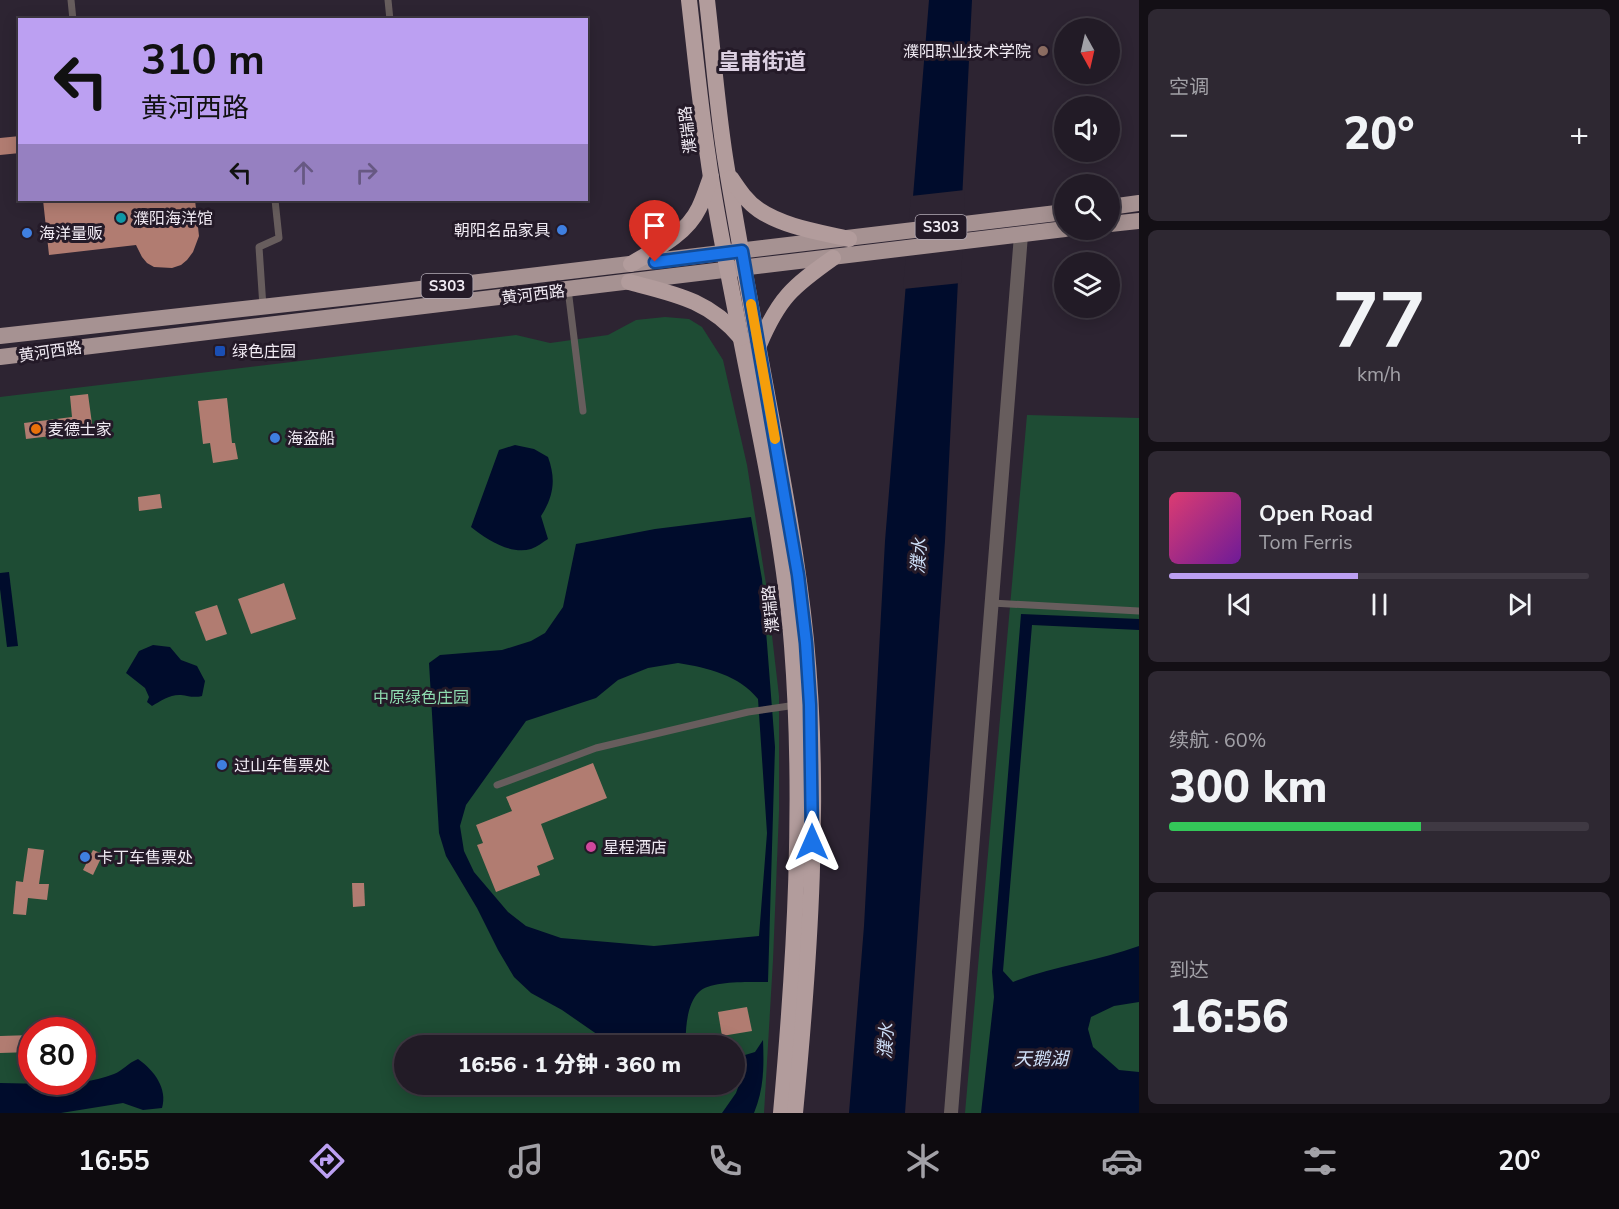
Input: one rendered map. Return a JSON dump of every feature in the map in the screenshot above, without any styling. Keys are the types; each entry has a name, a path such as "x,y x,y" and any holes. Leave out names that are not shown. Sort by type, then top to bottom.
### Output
{"highway":[{"name":"濮瑞路","path":"689,0 711,176 734,252"},
{"name":"濮瑞路","path":"707,0 729,174 734,252 758,345 798,575 806,643 810,705 812,842 795,1113"},
{"path":"729,174 742,194 758,210 784,222 849,239"},
{"path":"631,264 669,242 686,228 699,209 711,176"},
{"path":"758,345 776,308 792,289 833,258"},
{"name":"濮瑞路","path":"737,269 741,338 785,577 796,705 798,841 781,1113"},
{"path":"629,282 694,301 713,311 730,324 741,338"}],"main road":[{"path":"1120,206 1139,203"},
{"name":"黄河西路","path":"0,336 1054,213"},
{"path":"1120,223 1139,221"},
{"name":"黄河西路","path":"0,357 1054,230"}],"street":[{"path":"951,1113 1021,235"}],"lane":[{"path":"71,0 73,18"},
{"path":"388,0 390,18"},
{"path":"263,307 259,247 279,238 275,201"},
{"path":"568,289 583,411"},
{"path":"992,603 1139,611"},
{"path":"496,785 596,748 748,712 796,705"}],"green space":[{"name":"中原绿色庄园","path":"665,317 689,319 702,327 723,360 747,465 766,584 779,696 779,811 764,1113 0,1113 0,397 516,335 550,343 608,335 636,320"},
{"path":"1027,415 1139,418 1139,1113 965,1113"}],"water":[{"name":"濮水","path":"929,0 972,0 945,541 905,1113 849,1113 864,926 885,541"},
{"path":"515,445 534,449 548,457 553,480 549,501 541,516 548,539 533,548 523,550 500,545 471,527 499,450"},
{"path":"751,517 762,579 775,747 768,982 742,982 704,988 695,997 689,1010 686,1035 598,1035 562,1010 531,993 514,977 498,950 477,908 446,856 439,833 429,663 440,655 502,650 531,641 545,633 563,607 576,544 655,529","holes":["678,663 711,670 742,684 758,699 767,833 759,936 654,946 561,938 526,926 508,912 474,872 464,851 460,826 466,805 526,721 596,698 618,680 648,668"]},
{"path":"9,572 18,646 7,647 0,573"},
{"name":"天鹅湖","path":"1021,614 1139,619 1139,630 1032,625 1003,971 1013,982 1139,946 1139,1002 1114,1006 1091,1017 1088,1029 1093,1047 1119,1070 1139,1072 1139,1113 981,1113 994,997 992,972"},
{"path":"153,645 170,647 181,660 197,666 205,681 202,696 173,696 152,706 147,702 149,697 145,688 126,673 139,651"},
{"path":"763,1040 763,1078 754,1113 722,1113 735,1095 745,1095 745,1055 755,1052"},
{"path":"138,1059 154,1074 163,1094 162,1108 143,1110 123,1103 61,1113 0,1113 0,1083 18,1083 18,1095 96,1095 96,1079 114,1074"}],"pier":[{"path":"965,190 961,283 903,289 911,196"}],"building":[{"path":"18,136 18,153 0,155 0,138"},
{"name":"濮阳海洋馆","path":"43,201 195,201 199,236 193,252 181,265 172,268 154,267 142,257 136,245 49,255"},
{"path":"88,394 93,431 26,439 24,423 72,417 70,396"},
{"path":"227,398 232,443 235,443 238,459 213,463 210,443 203,444 198,401"},
{"path":"160,494 162,508 139,511 138,497"},
{"path":"284,583 296,619 251,634 238,599"},
{"path":"217,605 227,634 206,641 195,612"},
{"path":"593,763 607,798 541,824 554,859 537,866 540,875 496,892 477,845 483,843 476,825 512,811 506,797"},
{"path":"28,848 44,850 39,884 49,884 47,900 28,898 26,915 13,914 16,881 23,882"},
{"path":"93,850 103,854 93,875 83,870"},
{"path":"352,883 364,883 365,906 353,907"},
{"path":"747,1007 752,1031 722,1035 718,1012"},
{"path":"18,1035 18,1052 0,1053 0,1036"}],"slow traffic":[{"path":"751,304 775,439"}],"place":[{"name":"濮阳职业技术学院","path":"1043,51"},
{"name":"濮阳海洋馆","path":"121,218"},
{"name":"朝阳名品家具","path":"562,230"},
{"name":"海洋量贩","path":"27,233"},
{"name":"绿色庄园","path":"220,351"},
{"name":"麦德士家","path":"36,429"},
{"name":"海盗船","path":"275,438"},
{"name":"过山车售票处","path":"222,765"},
{"name":"星程酒店","path":"591,847"},
{"name":"卡丁车售票处","path":"85,857"}],"district":[{"name":"皇甫街道","path":"762,61"}],"route":[{"path":"655,262 742,251 798,575 810,705 812,842"}]}
